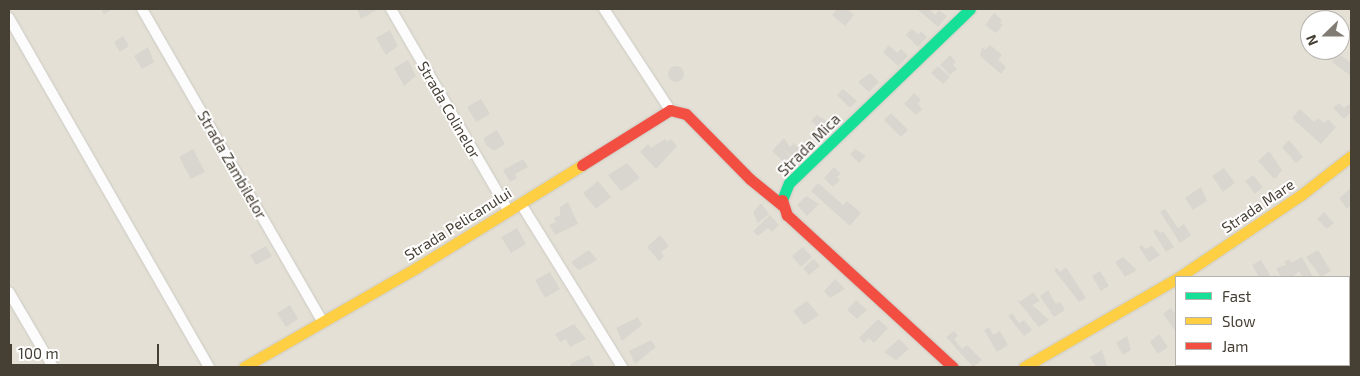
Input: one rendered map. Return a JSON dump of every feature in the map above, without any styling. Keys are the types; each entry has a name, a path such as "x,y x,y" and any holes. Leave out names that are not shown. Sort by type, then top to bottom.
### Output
{"street":[{"name":"Strada Zambilelor","path":"142,9 322,321"},
{"name":"Strada Colinelor","path":"391,9 508,210"},
{"path":"604,9 670,110 686,114 750,179 782,205 787,215 954,367"},
{"name":"Strada Mica","path":"782,205 783,195 789,183 970,9"},
{"path":"9,18 209,367"},
{"name":"Strada Pelicanului","path":"244,367 416,268 670,110"},
{"name":"Strada Mare","path":"1180,276 1300,195 1351,156"},
{"path":"521,204 622,367"},
{"name":"Strada Mare","path":"1024,367 1175,279"},
{"path":"9,292 53,367"}],"shaded area":[{"path":"9,9 1351,9 1351,367 9,367"}],"building":[{"path":"101,9 113,9 104,14"},
{"path":"357,9 378,9 361,19"},
{"path":"837,9 847,9 854,15 845,26 832,15"},
{"path":"917,9 930,9 935,15 939,10 947,16 938,27"},
{"path":"994,13 1002,20 1000,23 1003,25 996,33 985,25"},
{"path":"911,29 919,34 921,31 927,37 918,47 906,35"},
{"path":"390,30 398,46 386,55 376,38"},
{"path":"123,36 129,46 120,52 114,42"},
{"path":"889,45 897,53 901,49 908,56 898,66 883,52"},
{"path":"990,45 1002,55 998,60 1006,67 1001,74 980,56 982,47 985,50"},
{"path":"148,47 154,62 142,69 134,56"},
{"path":"950,55 956,62 953,65 957,69 950,75 940,65"},
{"path":"408,60 416,76 404,86 394,68"},
{"path":"1333,60 1347,60 1351,63 1351,76 1332,62"},
{"path":"673,66 679,66 684,71 682,80 673,82 668,77 668,71"},
{"path":"938,66 950,77 943,84 931,73"},
{"path":"870,73 879,82 869,92 858,82"},
{"path":"843,89 857,101 850,108 837,95"},
{"path":"914,93 921,100 918,103 922,110 916,115 904,104"},
{"path":"481,99 490,114 476,122 467,107"},
{"path":"1339,103 1344,108 1349,104 1351,107 1351,112 1344,119 1333,108"},
{"path":"1300,109 1314,122 1318,118 1324,123 1328,119 1336,127 1321,144 1292,118"},
{"path":"891,113 908,130 901,137 884,120"},
{"path":"817,115 831,124 824,132 811,121"},
{"path":"497,130 505,144 494,151 485,144 484,138"},
{"path":"784,138 790,147 794,143 803,153 796,161 782,148 794,161 789,167 772,151"},
{"path":"665,139 667,142 671,139 677,146 656,169 640,152 648,144 651,148"},
{"path":"1289,140 1303,157 1296,163 1282,147"},
{"path":"193,149 205,172 191,179 179,157"},
{"path":"855,149 866,156 859,163 850,154"},
{"path":"1269,151 1282,170 1276,178 1273,178 1258,161"},
{"path":"523,159 528,167 515,174 517,178 510,182 503,170"},
{"path":"627,163 640,178 621,191 608,175"},
{"path":"834,167 841,174 837,177 840,180 833,187 824,178"},
{"path":"1224,168 1235,183 1223,192 1212,176"},
{"path":"1253,175 1263,187 1255,194 1245,181"},
{"path":"598,181 611,197 596,209 583,193"},
{"path":"818,183 843,205 847,201 861,213 850,226 811,191"},
{"path":"1201,187 1207,201 1193,210 1185,198"},
{"path":"1350,189 1351,205 1347,209 1339,198"},
{"path":"806,196 819,204 807,216 797,205"},
{"path":"568,202 578,224 555,235 549,225 556,222 554,218 560,215 560,207"},
{"path":"761,203 769,214 758,223 753,212"},
{"path":"1165,209 1178,228 1184,224 1191,235 1180,243 1160,212"},
{"path":"1324,212 1334,223 1327,229 1317,219"},
{"path":"770,215 779,225 772,232 768,228 758,236 753,231"},
{"path":"517,228 526,244 511,253 501,237"},
{"path":"1157,229 1160,233 1163,231 1174,247 1166,252 1153,231"},
{"path":"660,235 669,246 661,252 664,256 659,261 647,247"},
{"path":"1142,245 1145,249 1152,246 1160,255 1149,262 1139,247"},
{"path":"266,246 272,256 256,265 250,255"},
{"path":"803,247 812,257 801,267 792,256"},
{"path":"589,250 597,260 579,270 571,262"},
{"path":"1318,250 1331,271 1320,276 1306,257"},
{"path":"1123,257 1137,270 1125,277 1115,262"},
{"path":"1302,257 1312,276 1302,276 1299,271 1294,276 1280,276 1276,268 1286,265 1284,262 1289,259 1291,263"},
{"path":"814,259 820,266 809,275 803,268"},
{"path":"1261,260 1270,276 1258,276 1252,265"},
{"path":"1066,267 1086,298 1079,302 1054,270 1057,268 1060,272"},
{"path":"1100,271 1109,286 1101,291 1092,276"},
{"path":"550,272 560,289 545,298 535,280"},
{"path":"835,279 845,289 830,298 824,291"},
{"path":"1048,290 1056,304 1060,302 1065,310 1054,317 1040,296"},
{"path":"1033,292 1040,301 1032,305 1049,320 1039,327 1017,300 1021,301"},
{"path":"856,300 867,310 857,319 847,310"},
{"path":"807,301 819,315 804,325 793,311"},
{"path":"290,305 298,319 286,327 277,313"},
{"path":"1171,308 1175,314 1175,331 1163,314"},
{"path":"1012,313 1019,323 1024,320 1032,330 1024,336 1008,316"},
{"path":"638,317 642,325 622,341 616,328"},
{"path":"878,319 888,328 874,343 869,338 864,343 859,338"},
{"path":"574,324 586,339 570,347 566,339 560,342 555,334"},
{"path":"989,327 993,335 1000,331 1008,345 997,352 984,330"},
{"path":"954,331 958,336 954,339 962,349 967,345 982,360 973,367 946,337"},
{"path":"1159,334 1168,347 1158,354 1150,342"},
{"path":"1127,336 1131,350 1123,355 1116,343"},
{"path":"899,339 909,349 896,360 884,352"},
{"path":"651,340 656,347 635,364 629,351"},
{"path":"1102,350 1107,366 1096,367 1090,357"},
{"path":"589,355 595,367 572,367 570,364"}],"traffic: fast":[{"path":"782,200 789,183 970,9"}],"traffic: slow":[{"path":"1180,276 1301,195 1351,156"},
{"path":"244,367 416,268 582,165"},
{"path":"1024,367 1175,280"}],"traffic: jam":[{"path":"582,165 670,110 686,114 750,179 782,205"},
{"path":"782,200 787,215 953,367"}]}
